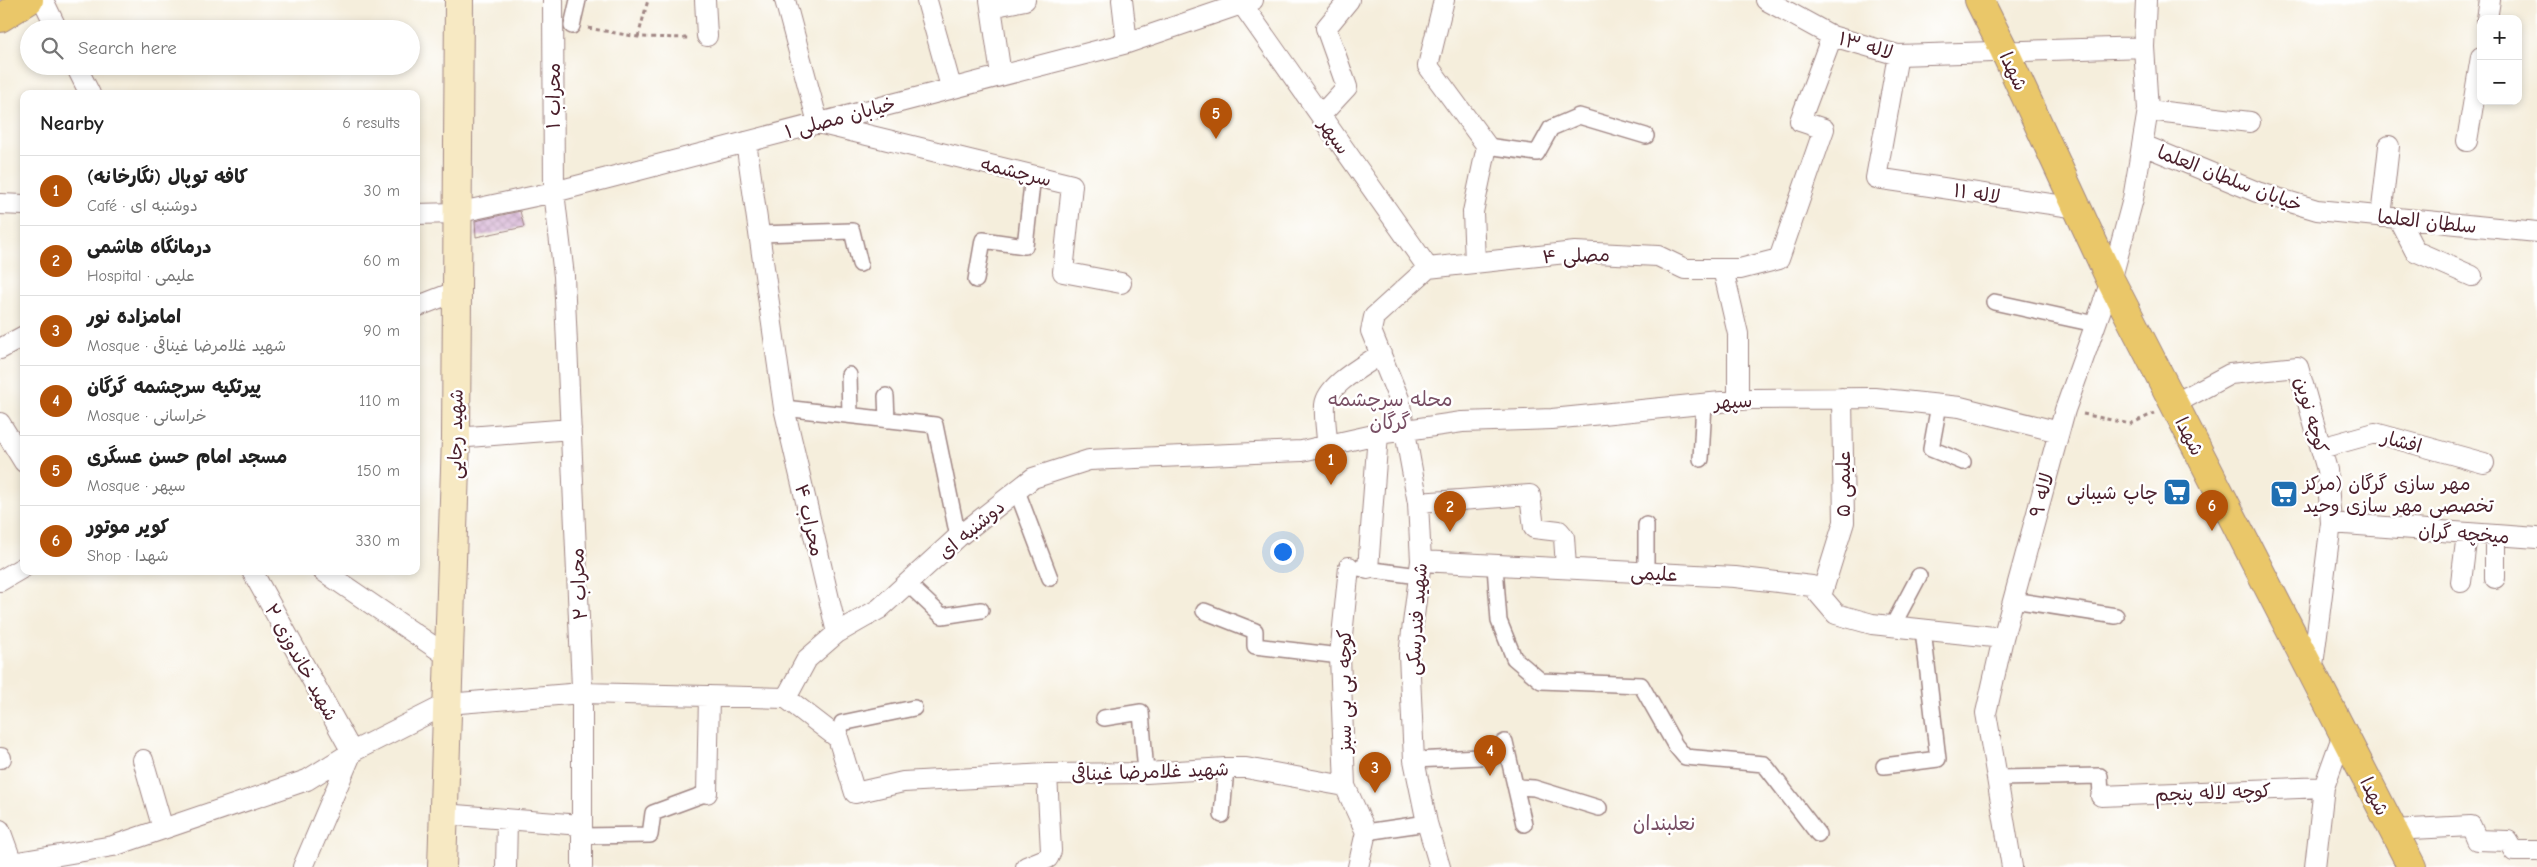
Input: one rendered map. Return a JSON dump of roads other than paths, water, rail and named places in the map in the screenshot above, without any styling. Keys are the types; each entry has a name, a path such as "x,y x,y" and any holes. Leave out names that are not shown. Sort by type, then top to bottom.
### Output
{"main road":[{"path":"0,18 29,0"},
{"name":"شهید رجایی","path":"442,867 456,438 456,213 459,0"},
{"name":"شهدا","path":"1978,0 2004,50 2111,281 2412,867"}],"street":[{"path":"43,0 53,20"},
{"name":"۱ محراب","path":"553,0 554,192 564,276 570,429"},
{"path":"572,26 578,0"},
{"path":"705,0 707,36"},
{"path":"785,0 818,123"},
{"path":"1001,75 991,4 1025,0"},
{"path":"1122,0 1126,43"},
{"path":"1321,115 1347,87 1326,28 1349,0"},
{"path":"1444,0 1428,66 1487,146 1538,153 1551,128 1579,116 1646,136"},
{"name":"لاله ۱۳","path":"1766,0 1832,36 1898,55 2004,50 2144,47"},
{"name":"۹ لاله","path":"1997,778 1986,714 2003,638 2065,410 2111,281 2134,199 2148,110 2144,47 2146,0"},
{"path":"2488,15 2490,0"},
{"path":"927,1 951,87"},
{"name":"خیابان مصلی ۱","path":"420,214 456,213 554,192 951,87 1126,43 1248,2"},
{"name":"سپهر","path":"1248,2 1321,115 1428,268"},
{"name":"۴ مصلی","path":"1428,268 1575,252 1658,256 1685,269 1740,269 1779,259 1824,128 1800,122 1832,36"},
{"name":"۱۱ لاله","path":"1898,55 1876,178 2078,208"},
{"path":"2467,141 2481,60"},
{"path":"80,75 88,90"},
{"path":"2148,110 2250,122"},
{"name":"سرچشمه","path":"818,123 1072,185 1064,272 1120,283"},
{"name":"۴ محراب","path":"746,142 784,408 837,633"},
{"name":"خیابان سلطان العلما","path":"2143,145 2257,192 2317,210"},
{"path":"1475,263 1473,212 1487,146"},
{"path":"2389,146 2390,217 2415,252 2472,276"},
{"path":"976,280 983,240 1025,246 1033,175"},
{"path":"0,204 20,205"},
{"name":"سلطان العلما","path":"2317,210 2537,232"},
{"path":"760,234 852,231 860,264"},
{"name":"شهید فندرسکی","path":"1428,268 1374,317 1371,331 1400,399 1418,503 1420,569 1409,655 1414,760 1427,823 1440,867"},
{"path":"1723,269 1738,334 1738,400"},
{"path":"420,305 457,291"},
{"path":"1994,302 2095,324"},
{"path":"0,349 20,338"},
{"path":"1328,444 1325,404 1330,393 1338,384 1381,354"},
{"name":"کوچه نوین","path":"2174,404 2230,374 2298,366 2327,470 2331,523 2312,673"},
{"path":"849,375 850,415"},
{"path":"886,396 887,420"},
{"name":"۵ علیمی","path":"1821,596 1844,522 1842,398"},
{"name":"سپهر","path":"1404,429 1462,422 1552,419 1738,400 1874,398 1960,407 2059,432"},
{"path":"1701,459 1704,403"},
{"path":"1939,405 1931,448 1963,462"},
{"path":"784,408 935,425 958,537"},
{"path":"0,423 20,456"},
{"path":"456,438 570,429"},
{"name":"۲ محراب","path":"570,429 582,693 582,867"},
{"name":"دوشنبه ای","path":"786,698 807,659 837,633 879,610 958,537 1033,478 1089,460 1302,451 1404,429"},
{"name":"افشار","path":"2321,448 2375,433 2484,463"},
{"name":"کوچه بی بی سبز","path":"1345,786 1340,656 1359,568 1378,434"},
{"path":"1017,491 1050,578"},
{"path":"1418,503 1530,495 1534,528 1559,531 1564,537 1566,567"},
{"name":"میخچه گران","path":"2331,523 2537,538"},
{"path":"1646,525 1646,572"},
{"path":"2461,582 2467,534"},
{"path":"2495,536 2495,578"},
{"path":"1495,566 1499,621 1514,658 1541,681 1641,685 1675,745 1685,757 1764,764 1818,834"},
{"name":"علیمی","path":"1420,569 1495,566 1566,567 1735,577 1812,586 1836,614 1882,625 2003,638"},
{"path":"1359,568 1420,569"},
{"path":"0,581 20,569"},
{"name":"۲ شهید خاندوزی","path":"254,575 352,752"},
{"path":"329,575 449,657"},
{"path":"1882,625 1919,576"},
{"path":"908,584 942,616 981,610"},
{"path":"2013,600 2116,616"},
{"path":"1204,611 1255,631 1255,646 1340,656"},
{"path":"1884,766 1938,759 1923,630"},
{"path":"0,830 6,864 113,846 307,780 352,752 447,704 582,693 786,698 838,738 842,723 914,708"},
{"path":"443,814 507,820 581,831 650,835 653,813 707,793 709,696"},
{"path":"1104,718 1141,712 1146,773"},
{"path":"2315,867 2324,787 2343,734"},
{"name":"شهید غلامرضا غیناقی","path":"838,738 855,793 902,782 1047,774 1146,773 1226,768 1246,768 1345,786"},
{"path":"1414,760 1480,757 1505,742 1517,786 1524,824"},
{"path":"303,867 352,752"},
{"path":"143,760 163,829"},
{"path":"1222,815 1226,768"},
{"path":"1026,867 1048,858 1051,851 1047,774"},
{"path":"2012,867 1997,778 2100,776 2102,796"},
{"path":"1345,786 1366,832 1358,867"},
{"path":"1517,786 1534,788 1599,808"},
{"name":"کوچه لاله پنجم","path":"2102,796 2324,787"},
{"path":"506,867 507,820"},
{"path":"1366,832 1427,823"},
{"path":"2392,830 2471,826 2476,840 2508,841 2514,850 2537,851"}],"place":[{"name":"مسجد امام حسن عسگری","path":"1216,139"},
{"name":"کافه توپال (نگارخانه)","path":"1331,485"},
{"name":"چاپ شیبانی","path":"2177,492"},
{"name":"مهر سازی گرگان (مرکز تخصصی مهر سازی وحید","path":"2284,494"},
{"name":"کویر موتور","path":"2212,531"},
{"name":"درمانگاه هاشمی","path":"1450,532"},
{"name":"پیرتکیه سرچشمه گرگان","path":"1490,776"},
{"name":"امامزاده نور","path":"1375,793"}],"district":[{"name":"محله سرچشمه گرگان","path":"1390,410"},
{"name":"نعلبندان","path":"1664,823"}]}
